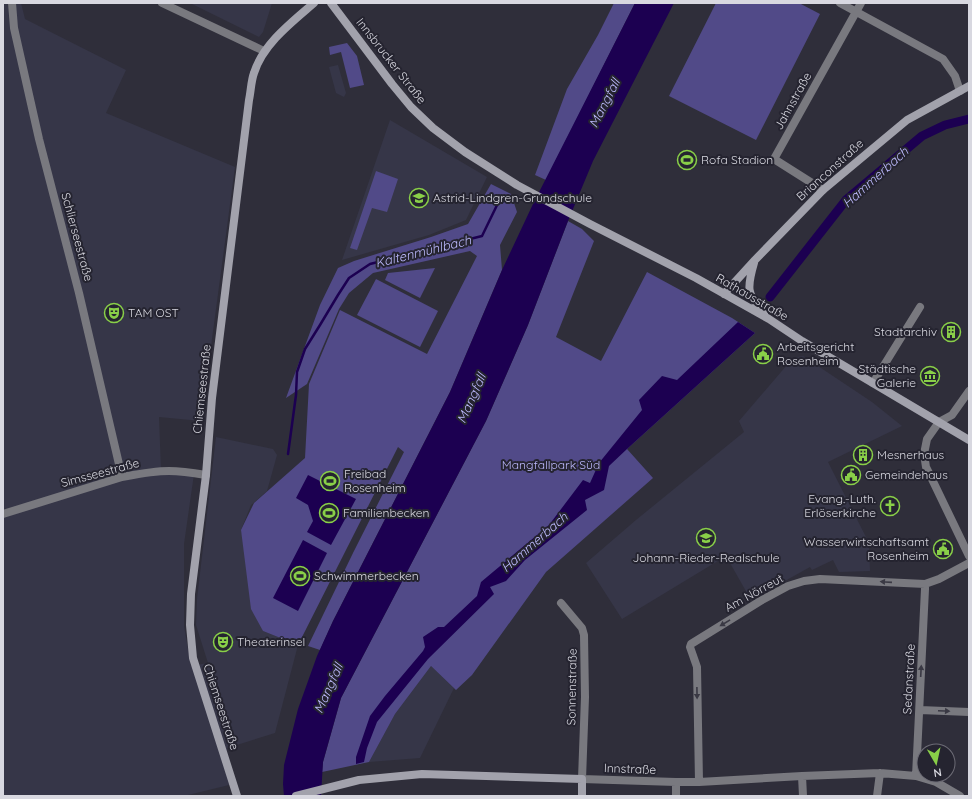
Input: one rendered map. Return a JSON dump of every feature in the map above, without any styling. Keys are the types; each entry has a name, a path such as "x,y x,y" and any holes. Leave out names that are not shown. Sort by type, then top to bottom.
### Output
{"main road":[{"name":"Chiemseestraße","path":"237,796 193,658 190,625 191,594 206,475 212,398 248,108 254,73 264,51 287,27 314,3"},
{"name":"Innsbrucker Straße","path":"330,3 411,107 433,128 465,152 517,184"},
{"name":"Brianconstraße","path":"724,294 823,190 907,120 969,86"},
{"name":"Rathausstraße","path":"517,184 582,220 696,278 769,319 802,341 969,440"},
{"path":"755,260 749,281 749,290 756,306 769,319"},
{"name":"Innstraße","path":"296,796 359,780 431,774 582,779"},
{"path":"582,779 582,796"}],"street":[{"name":"Schlierseestraße","path":"12,3 14,28 39,139 79,293 122,477"},
{"path":"162,3 264,51"},
{"path":"840,3 943,59 955,76 960,91"},
{"name":"Jahnstraße","path":"823,190 774,159 861,3"},
{"path":"873,383 920,307"},
{"path":"969,391 952,415 939,422 927,439 924,454 926,466 940,498 969,556"},
{"name":"Simsseestraße","path":"3,514 122,477 150,472 169,471 206,475"},
{"name":"Am Nörreut","path":"698,782 697,667 690,647 691,644 762,600 788,586 804,581 820,579 924,584 935,581 969,563"},
{"name":"Sedanstraße","path":"918,743 924,584"},
{"name":"Sonnenstraße","path":"561,602 582,628 584,635 585,697 582,779"},
{"path":"920,710 969,712"},
{"path":"877,796 880,773"},
{"name":"Innstraße","path":"582,779 698,782 880,773 916,776"},
{"path":"802,776 803,796"},
{"path":"676,782 676,796"},
{"name":"Innstraße","path":"938,783 960,796"}],"shaded area":[{"path":"3,3 21,3 25,19 126,70 106,113 235,167 201,421 159,417 161,471 194,474 184,544 184,626 191,666 208,663 196,625 197,599 216,437 273,449 277,455 267,491 251,505 241,530 263,631 298,645 275,733 227,748 229,785 184,796 3,796"},
{"path":"190,3 272,3 263,32 259,37"},
{"path":"338,65 346,93 344,97 336,93 329,67"},
{"name":"Astrid-Lindgren-Grundschule","path":"390,120 487,177 466,220 429,235 342,260"},
{"path":"803,356 872,402 902,426 828,462 869,543 870,571 839,572 833,560 812,570 810,567 751,600 726,556 622,619 586,563 744,432 739,421 793,358"},
{"path":"431,666 454,688 420,758 369,762 395,714"}],"green space":[{"path":"614,3 635,3 546,180 535,175 567,89 598,35"},
{"path":"716,3 799,3 820,14 756,140 669,96"},
{"path":"347,43 357,56 364,85 350,88 341,52 330,55 329,47"},
{"path":"376,171 398,179 387,212 372,208 357,250 350,248"},
{"name":"Freibad Rosenheim","path":"491,184 511,194 517,212 500,245 502,270 450,392 333,621 320,650 308,646 404,452 398,447 298,645 263,631 251,609 241,530 254,503 305,458 309,384 340,310 427,354 477,256 470,251 373,273 349,293 339,309 307,384 286,398 320,305 338,268 354,261 468,224"},
{"name":"Mangfallpark Süd","path":"568,221 582,229 594,241 556,337 601,361 647,272 732,318 755,333 627,449 653,478 546,572 472,675 456,690 431,666 395,714 369,762 322,772 323,762 341,698 486,421 528,325"},
{"path":"435,268 420,298 385,280 388,273"},
{"path":"376,279 438,311 420,347 357,315"}],"water":[{"name":"Mangfall","path":"635,3 674,3 593,161 528,325 486,421 341,698 323,762 321,796 284,796 284,765 298,709 317,656 333,621 450,392 502,270 533,204"},
{"path":"738,322 755,333 609,466 604,490 585,500 587,510 525,560 506,581 490,587 494,594 428,659 377,722 367,748 364,762 356,764 356,757 370,716 423,651 425,647 423,637 438,627 444,627 477,596 481,582 549,525 583,480 590,483 599,463 642,410 639,400 662,376 677,380"},
{"name":"Familienbecken","path":"308,475 356,499 331,545 307,532 313,521 308,505 296,498"},
{"name":"Schwimmerbecken","path":"303,540 327,553 298,611 273,598"}],"waterway":[{"name":"Hammerbach","path":"770,297 846,200 922,136 945,125 969,119"},
{"name":"Kaltenmühlbach","path":"288,454 296,395 297,372 305,349 349,278 370,264 482,236 500,199"}],"place":[{"name":"Rofa Stadion","path":"687,160"},
{"name":"Astrid-Lindgren-Grundschule","path":"419,198"},
{"name":"TAM OST","path":"114,313"},
{"name":"Stadtarchiv","path":"951,332"},
{"name":"Arbeitsgericht Rosenheim","path":"763,354"},
{"name":"Städtische Galerie","path":"930,376"},
{"name":"Mesnerhaus","path":"863,455"},
{"name":"Gemeindehaus","path":"851,475"},
{"name":"Freibad Rosenheim","path":"330,481"},
{"name":"Evang.-Luth. Erlöserkirche","path":"890,506"},
{"name":"Familienbecken","path":"329,513"},
{"name":"Johann-Rieder-Realschule","path":"706,538"},
{"name":"Wasserwirtschaftsamt Rosenheim","path":"943,549"},
{"name":"Schwimmerbecken","path":"300,576"},
{"name":"Theaterinsel","path":"223,642"}]}
